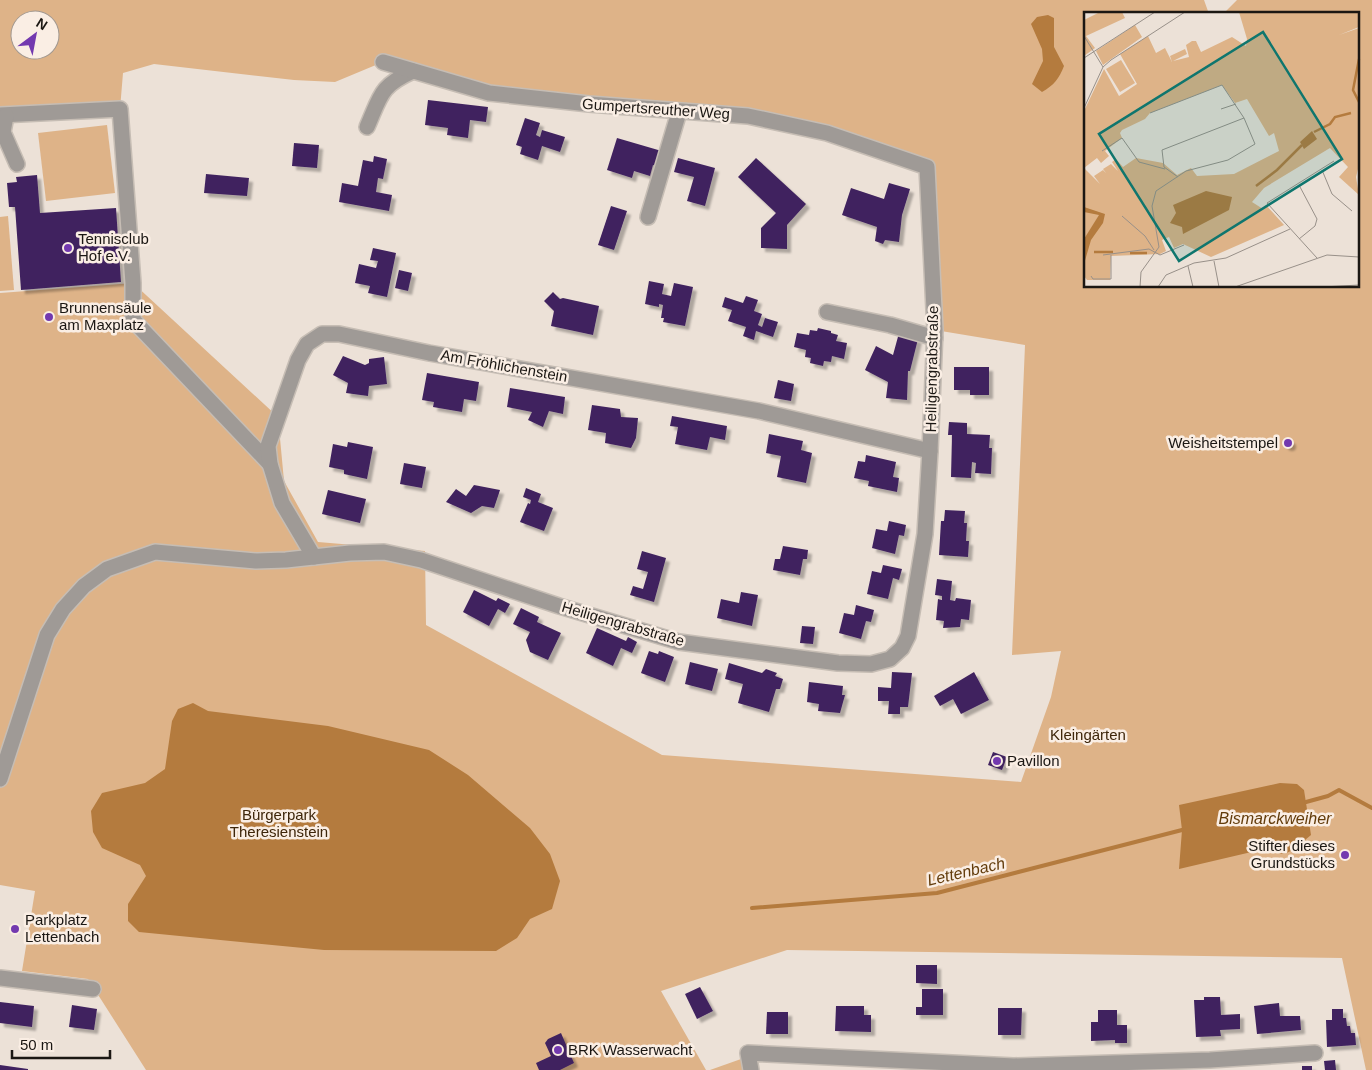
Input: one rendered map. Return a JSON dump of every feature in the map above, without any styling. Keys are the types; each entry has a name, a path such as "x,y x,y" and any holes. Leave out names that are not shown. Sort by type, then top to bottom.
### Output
{"street":[{"name":"Gumpertsreuther Weg","path":"383,62 489,93 679,112 748,116 827,133 927,167"},
{"path":"367,127 384,89 394,80 412,71"},
{"path":"17,164 3,132 3,116 120,109 133,284 133,320 270,464"},
{"path":"648,217 679,112"},
{"name":"Heiligengrabstraße","path":"0,779 47,635 63,609 84,586 107,569 154,552 256,561 314,557 350,552 384,552 421,560 559,606 680,642 838,663 871,664 890,659 902,648 908,636 925,534 935,338 927,167"},
{"path":"828,312 890,325 935,338"},
{"name":"Am Fröhlichenstein","path":"314,557 282,503 270,464 268,446 298,360 307,344 322,334 339,334 429,353 759,411 930,451"},
{"path":"0,978 93,989"},
{"path":"751,1070 748,1053 1014,1068 1210,1065 1315,1053"}],"green space":[{"name":"Bürgerpark Theresienstein","path":"0,0 1204,0 1208,12 1084,12 1084,288 1360,288 1360,12 1225,12 1237,0 1372,0 1372,1070 1366,1070 1342,958 787,950 661,991 706,1070 146,1070 88,979 22,971 35,891 0,885 0,293 133,283 278,417 284,481 318,542 425,551 426,625 662,755 1021,782 1051,697 1061,651 1012,655 1025,345 935,330 927,167 748,116 489,93 383,62 335,82 294,80 154,64 123,73 120,109 0,124"},
{"path":"107,125 115,193 46,201 38,133"},
{"path":"8,216 14,290 0,291 0,217"},
{"path":"741,1059 743,1070 710,1070"}],"water":[{"path":"1048,15 1054,18 1054,47 1064,66 1056,81 1042,92 1032,84 1043,61 1042,49 1031,24 1037,17"},
{"path":"193,703 208,711 328,726 429,750 468,775 530,828 550,854 560,881 552,909 530,919 517,938 496,951 324,950 139,932 128,921 128,904 146,876 140,865 102,848 93,832 91,811 102,793 145,783 165,769 172,721 178,709"},
{"name":"Bismarckweiher","path":"1280,783 1297,784 1304,790 1311,835 1293,850 1284,854 1260,850 1179,869 1182,830 1179,805"}],"building":[{"path":"428,100 488,107 486,122 470,120 468,138 447,135 448,128 425,125"},
{"path":"525,118 540,123 536,135 540,137 542,130 565,137 560,152 542,146 538,160 520,154 522,147 516,145"},
{"path":"617,138 665,152 661,168 653,165 650,176 634,171 632,178 607,170"},
{"path":"294,143 319,145 317,168 292,166"},
{"path":"374,156 387,159 383,179 378,178 376,192 392,195 389,211 339,202 342,183 358,186 363,160 373,162"},
{"path":"678,158 715,168 705,206 687,201 694,177 674,172"},
{"path":"756,158 806,204 787,225 787,249 761,248 761,228 776,213 738,177"},
{"path":"206,174 249,178 247,196 204,193"},
{"name":"Tennisclub Hof e.V.","path":"37,175 40,213 116,208 121,282 21,290 15,207 9,207 7,183 17,182 16,177"},
{"path":"889,183 910,189 902,215 899,242 885,240 883,244 875,241 877,227 842,215 851,188 884,199"},
{"path":"611,206 627,211 614,250 598,245"},
{"path":"373,248 396,253 387,297 368,293 370,286 355,283 359,264 376,268 378,261 370,260"},
{"path":"399,270 412,273 408,291 395,288"},
{"path":"649,281 664,284 662,294 671,296 674,283 693,287 685,326 663,322 664,318 661,318 663,305 659,304 659,307 645,304"},
{"path":"553,292 560,299 563,298 599,306 593,335 551,326 554,311 544,301"},
{"path":"746,296 758,300 754,311 762,314 758,325 762,327 765,318 778,322 773,337 756,331 754,340 743,336 746,327 728,321 732,310 722,307 725,297 743,303"},
{"path":"818,328 831,331 831,333 838,335 836,341 847,343 844,359 832,356 831,362 824,361 823,366 810,363 811,358 805,357 806,350 794,347 797,333 809,335 810,330 817,331"},
{"path":"899,333 918,339 910,371 908,371 907,400 886,398 888,382 865,370 876,346 893,355"},
{"path":"343,356 365,365 369,363 369,359 384,357 387,384 369,386 368,396 346,393 348,383 333,375"},
{"path":"954,367 989,367 989,395 970,395 970,390 954,390"},
{"path":"427,373 479,382 476,401 464,399 462,412 433,407 434,402 422,400"},
{"path":"778,380 794,384 791,401 774,398"},
{"path":"510,388 565,397 563,414 549,411 543,427 528,420 532,412 507,407"},
{"path":"592,405 620,409 621,417 638,418 636,438 631,448 605,443 606,433 588,430"},
{"path":"672,416 727,426 725,440 710,437 707,450 675,444 678,427 670,426"},
{"path":"949,422 967,423 967,434 990,435 989,448 992,448 991,474 975,473 976,463 972,462 971,478 951,477 952,435 948,435"},
{"path":"769,434 803,441 801,450 812,453 806,483 777,477 781,456 766,453"},
{"name":"Weisheitstempel","path":"1288,439 1292,443 1288,447 1284,443"},
{"path":"348,442 373,447 367,479 344,474 344,470 329,467 333,444 347,447"},
{"path":"866,455 896,462 893,477 899,478 897,492 868,486 869,481 854,478 858,461 865,462"},
{"path":"404,463 426,467 422,488 400,484"},
{"path":"474,485 500,490 494,508 482,506 471,513 446,502 456,489 466,496"},
{"path":"526,488 541,494 538,502 553,508 544,531 520,522 531,500 523,497"},
{"path":"328,490 366,499 360,523 322,514"},
{"path":"945,510 965,511 964,523 967,523 966,541 969,541 968,557 939,555 941,521 944,521"},
{"path":"889,521 906,525 904,536 899,535 895,554 872,548 876,529 887,531"},
{"path":"783,546 808,550 807,559 803,559 800,575 773,570 775,559 780,559"},
{"path":"642,551 666,558 654,602 630,595 633,586 643,589 648,572 637,569"},
{"path":"883,565 902,569 899,580 893,578 888,599 867,594 872,571 881,573"},
{"path":"937,579 952,581 950,600 955,601 956,598 971,600 969,620 961,619 960,627 943,628 944,621 936,620 938,599 942,600 942,596 935,595"},
{"path":"474,590 496,601 498,598 510,604 505,613 498,609 489,626 463,612"},
{"path":"741,592 758,595 752,626 717,618 721,599 739,603"},
{"path":"856,605 874,610 871,622 866,621 861,639 839,633 844,613 854,615"},
{"path":"521,608 539,617 537,622 561,633 548,660 530,652 526,640 530,632 513,624"},
{"path":"802,626 815,627 813,644 800,643"},
{"path":"597,628 626,641 628,637 637,642 632,653 621,648 613,666 586,653"},
{"path":"649,651 658,654 659,651 674,657 665,682 641,673"},
{"path":"690,662 718,669 712,691 685,684"},
{"path":"729,663 762,673 766,669 777,673 775,676 783,679 780,689 776,689 769,712 738,703 743,684 725,679"},
{"path":"892,672 912,673 908,707 900,707 900,714 888,714 889,701 878,701 878,687 891,688"},
{"path":"974,672 989,700 961,714 953,699 940,706 934,696"},
{"path":"809,682 843,686 842,695 845,695 840,713 818,711 819,704 807,702"},
{"name":"Pavillon","path":"993,752 1007,757 1002,770 988,765"},
{"path":"916,965 937,965 937,984 916,983"},
{"path":"700,987 713,1011 697,1019 685,994"},
{"path":"922,989 943,989 943,1015 916,1015 916,1007 922,1007"},
{"path":"1204,997 1220,997 1221,1015 1240,1014 1240,1029 1220,1030 1221,1036 1196,1037 1194,1000 1204,1000"},
{"path":"0,1002 34,1006 32,1027 0,1023"},
{"path":"1279,1003 1280,1016 1300,1016 1301,1030 1257,1034 1254,1006"},
{"path":"72,1005 97,1009 94,1030 69,1027"},
{"path":"836,1006 864,1006 864,1015 871,1015 871,1032 835,1031"},
{"path":"998,1008 1022,1008 1021,1035 998,1035"},
{"path":"1332,1009 1343,1009 1343,1018 1346,1018 1347,1026 1350,1026 1351,1033 1355,1033 1356,1045 1327,1047 1326,1020 1332,1020"},
{"path":"1098,1010 1117,1010 1117,1025 1127,1025 1127,1043 1115,1043 1115,1040 1091,1041 1091,1022 1098,1022"},
{"path":"767,1012 788,1012 788,1034 766,1034"},
{"name":"BRK Wasserwacht","path":"561,1033 574,1063 560,1070 539,1070 536,1063 551,1056 545,1043 548,1039"},
{"path":"1335,1060 1336,1070 1325,1070 1324,1061"},
{"path":"0,1065 28,1069 28,1070 0,1070"},
{"path":"1302,1066 1312,1066 1312,1070 1302,1070"}],"waterway":[{"path":"1306,802 1328,796 1339,790 1372,808"},
{"name":"Lettenbach","path":"752,908 937,893 1182,830"}],"place":[{"name":"Tennisclub Hof e.V.","path":"68,248"},
{"name":"Brunnensäule am Maxplatz","path":"49,317"},
{"name":"Weisheitstempel","path":"1288,443"},
{"name":"Pavillon","path":"997,761"},
{"name":"Stifter dieses Grundstücks","path":"1345,855"},
{"name":"Parkplatz Lettenbach","path":"15,929"},
{"name":"BRK Wasserwacht","path":"558,1050"}],"park label":[{"name":"Kleingärten","path":"1088,735"}]}
